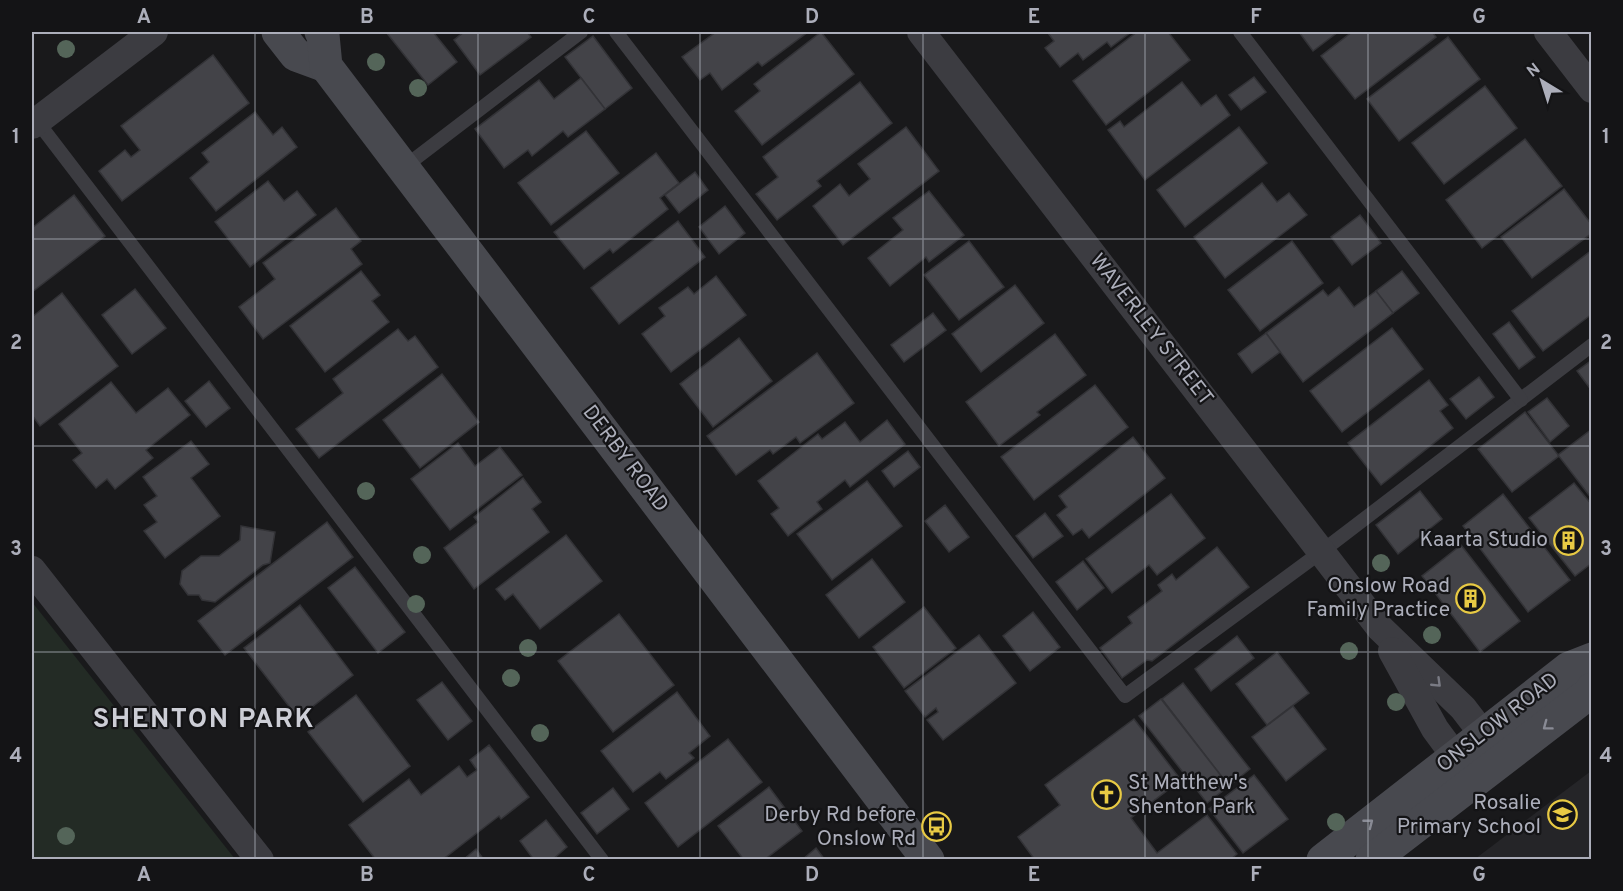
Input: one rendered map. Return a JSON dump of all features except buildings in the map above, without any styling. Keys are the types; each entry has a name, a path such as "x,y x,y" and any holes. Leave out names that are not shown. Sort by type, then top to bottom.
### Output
{"street":[{"path":"34,123 154,32"},
{"path":"278,32 296,55 326,66 321,32"},
{"name":"WAVERLEY STREET","path":"921,32 1380,628 1463,708 1493,747"},
{"path":"1548,32 1592,89"},
{"name":"DERBY ROAD","path":"326,66 924,858"},
{"path":"32,570 260,860"},
{"name":"WAVERLEY STREET","path":"1380,628 1435,729 1465,769"},
{"name":"ONSLOW ROAD","path":"1323,860 1465,769 1493,747 1569,668 1592,659"},
{"name":"ONSLOW ROAD","path":"1493,747 1588,694 1592,689"},
{"name":"ONSLOW ROAD","path":"1372,860 1465,769"}],"lane":[{"path":"403,168 581,32"},
{"path":"616,32 1125,696 1321,552 1592,345"},
{"path":"1240,32 1521,400"},
{"path":"34,123 602,860"}],"shaded area":[{"path":"32,602 235,859 32,859"},
{"name":"Rosalie Primary School","path":"1591,771 1591,859 1475,859"}],"place":[{"name":"Kaarta Studio","path":"1569,540"},
{"name":"Onslow Road Family Practice","path":"1471,598"},
{"name":"St Matthew's Shenton Park","path":"1107,795"},
{"name":"Rosalie Primary School","path":"1562,815"},
{"name":"Derby Rd before Onslow Rd","path":"937,827"}],"district":[{"name":"SHENTON PARK","path":"204,720"}]}
